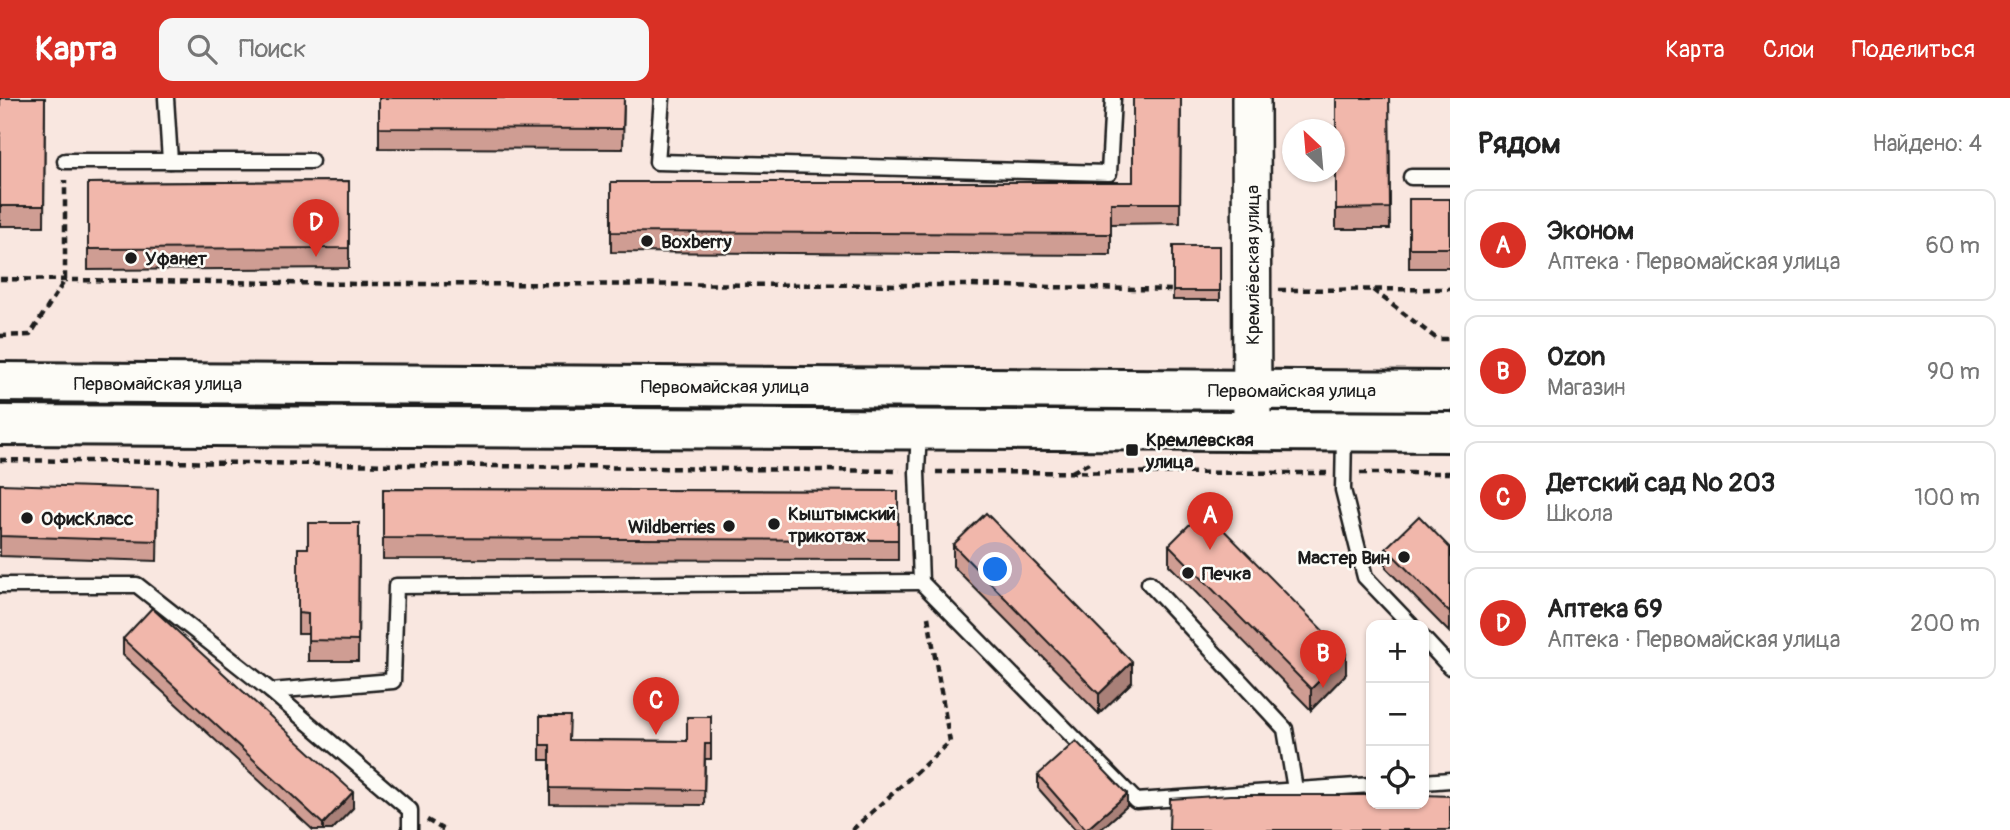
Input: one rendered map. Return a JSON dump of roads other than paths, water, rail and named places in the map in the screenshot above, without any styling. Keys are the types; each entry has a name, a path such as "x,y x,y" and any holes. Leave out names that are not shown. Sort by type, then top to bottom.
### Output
{"main road":[{"name":"Первомайская улица","path":"0,382 1450,391"},
{"path":"0,425 1450,432"}],"street":[{"name":"Кремлёвская улица","path":"1251,98 1252,431"}],"lane":[{"path":"166,98 170,161"},
{"path":"662,98 657,162 1109,173 1114,98"},
{"path":"65,161 311,161"},
{"path":"1411,177 1450,177"},
{"path":"919,429 921,582 1136,801 1366,785"},
{"path":"1344,432 1343,490 1365,577 1405,620"},
{"path":"271,691 393,681 396,586 921,582"},
{"path":"1149,583 1285,729 1295,789"},
{"path":"0,585 137,584 271,691 410,810 410,830"},
{"path":"1429,644 1450,667"},
{"path":"1429,782 1450,780"}],"place":[{"name":"Boxberry","path":"647,241"},
{"name":"Аптека 69","path":"316,257"},
{"name":"Уфанет","path":"131,258"},
{"name":"Кремлевская улица","path":"1132,450"},
{"name":"ОфисКласс","path":"27,518"},
{"name":"Кыштымский трикотаж","path":"774,524"},
{"name":"Wildberries","path":"729,526"},
{"name":"Эконом","path":"1210,550"},
{"name":"Мастер Вин","path":"1404,557"},
{"name":"Печка","path":"1188,573"},
{"name":"Ozon","path":"1323,688"},
{"name":"Детский сад № 203","path":"656,735"}]}
